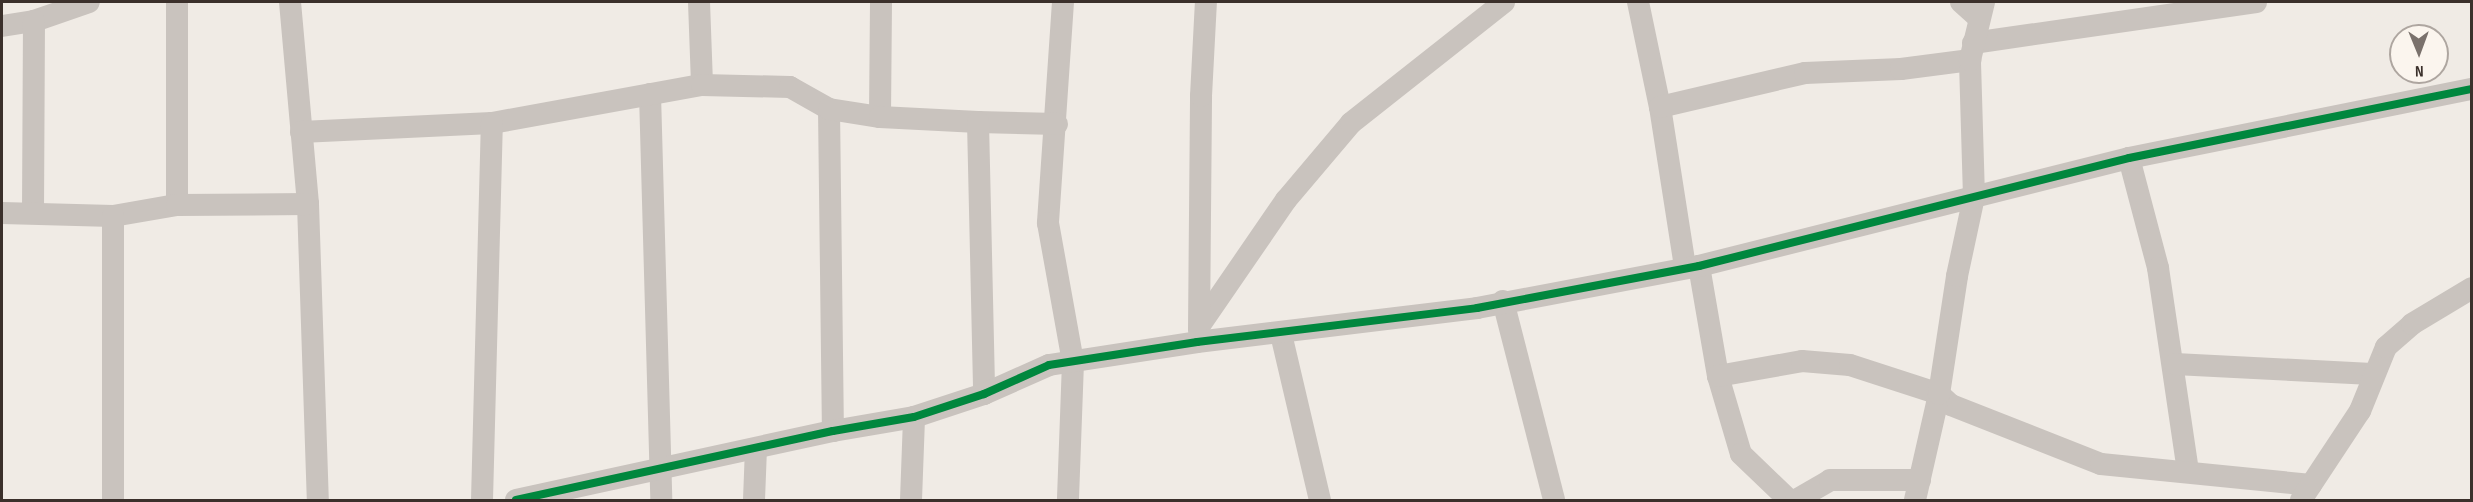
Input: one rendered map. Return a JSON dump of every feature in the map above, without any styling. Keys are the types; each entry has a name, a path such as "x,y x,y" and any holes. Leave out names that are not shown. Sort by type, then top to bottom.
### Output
{"street":[{"path":"2,26 34,21 88,2"},
{"path":"177,2 177,205"},
{"path":"290,2 308,204 318,501"},
{"path":"699,2 702,85"},
{"path":"880,117 881,2"},
{"path":"1063,2 1057,124 1048,223 1073,362 1068,501"},
{"path":"1198,333 1201,96 1206,2"},
{"path":"1198,333 1286,200 1351,123 1504,2"},
{"path":"1638,2 1692,266 1718,376 1741,454 1789,501"},
{"path":"1796,501 1830,480 1918,490 1940,394 1957,276 1974,197 1971,52 1981,10 1961,2"},
{"path":"1660,107 1805,73 1901,69 2156,10 2256,2"},
{"path":"33,211 34,21"},
{"path":"301,132 492,123 702,85 790,87 829,109 880,117 1057,124"},
{"path":"516,501 658,472 833,430 914,417 984,394 1049,365 1073,362 1198,333 1281,334 1503,301 1692,266 2129,158 2472,89"},
{"path":"650,94 658,472 661,501"},
{"path":"829,109 833,430"},
{"path":"978,122 984,394"},
{"path":"482,501 492,123"},
{"path":"2129,158 2158,268 2175,364 2188,471"},
{"path":"2,213 33,211 113,216 177,205 308,204"},
{"path":"113,216 113,501"},
{"path":"1718,376 1802,361 1851,365 1940,394 1951,405 2101,464 2188,471 2308,496 2360,411 2372,374 2386,347 2403,332 2472,288"},
{"path":"1503,301 1554,501"},
{"path":"1281,334 1320,501"},
{"path":"2175,364 2372,374"},
{"path":"911,501 914,417"},
{"path":"754,501 756,449"}],"cycle path":[{"path":"516,500 833,431 914,417 984,394 1049,365 1197,342 1477,308 1699,266 2129,158 2472,89"}]}
